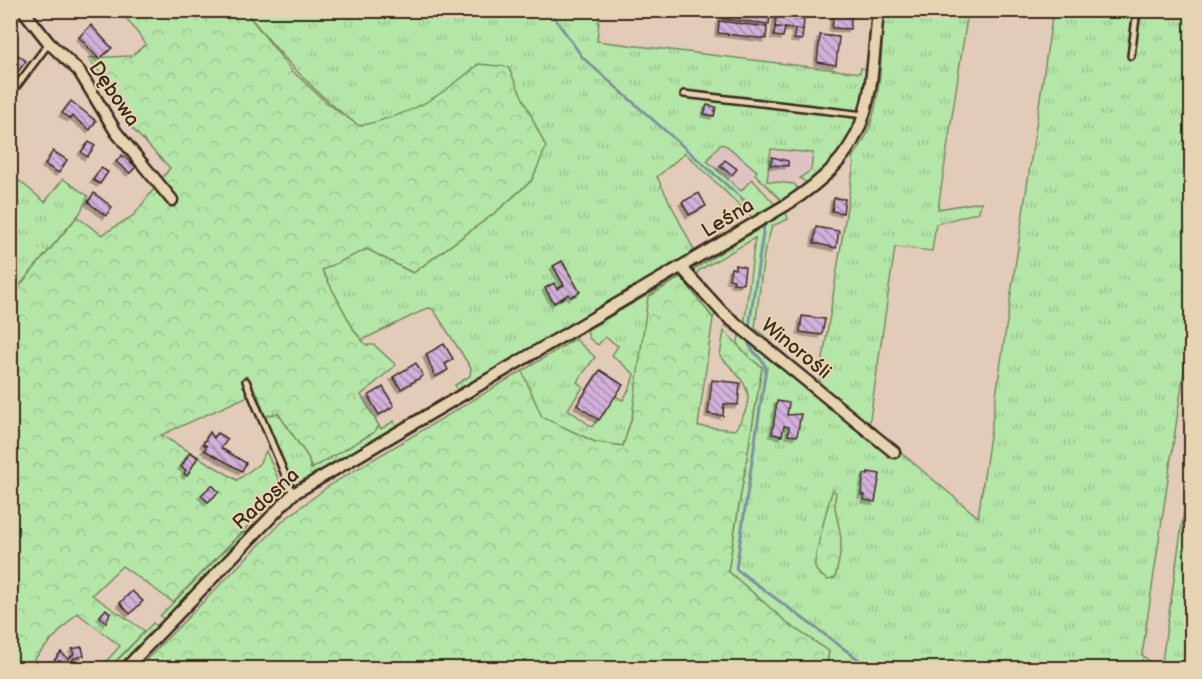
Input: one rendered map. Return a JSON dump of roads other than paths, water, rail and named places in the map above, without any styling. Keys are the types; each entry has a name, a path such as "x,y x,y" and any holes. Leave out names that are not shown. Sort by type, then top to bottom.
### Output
{"street":[{"name":"Dębowa","path":"23,10 49,43 79,71 116,132 172,201"},
{"name":"Leśna","path":"491,378 786,205 821,180 847,153 866,116 878,10"},
{"name":"Winorośli","path":"681,267 723,313 894,452"},
{"name":"Radosna","path":"126,669 293,494 491,378"}],"lane":[{"path":"1131,56 1137,10"},
{"path":"10,95 49,43"},
{"path":"684,94 866,116"},
{"path":"246,381 293,494"}],"waterway":[{"path":"549,10 583,58 755,210"},
{"path":"749,327 764,226"},
{"path":"748,340 751,348 766,368 736,569 870,668"}]}
